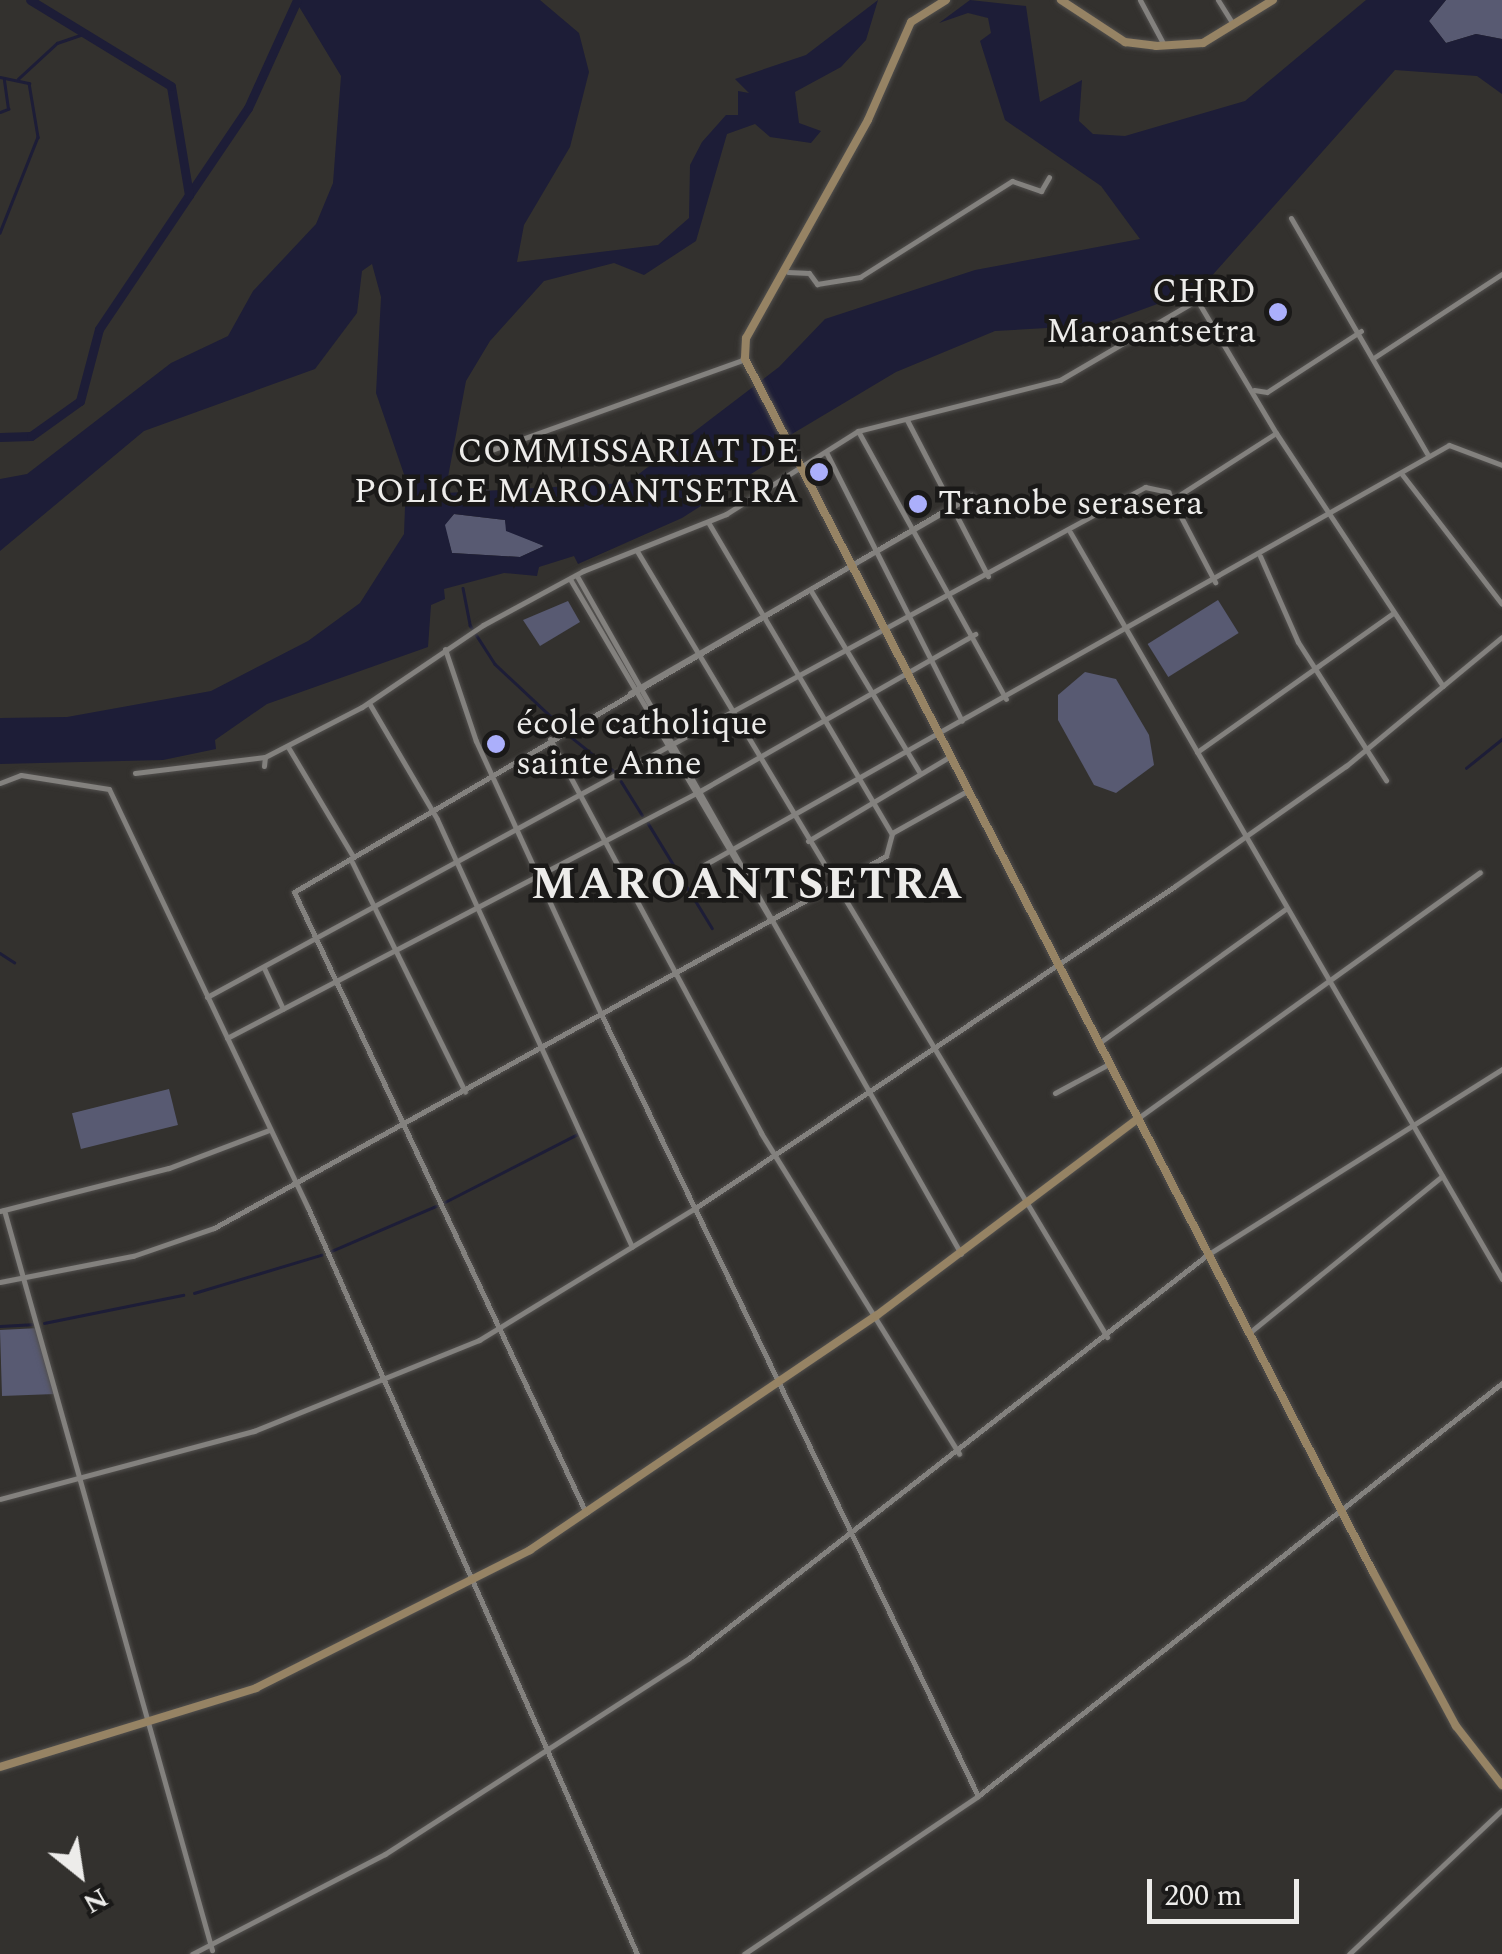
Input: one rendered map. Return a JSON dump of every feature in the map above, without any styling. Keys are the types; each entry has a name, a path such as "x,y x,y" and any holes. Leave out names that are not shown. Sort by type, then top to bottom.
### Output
{"main road":[{"path":"946,0 911,22 788,272 746,338 745,359 1107,1065 1456,1726 1502,1785"},
{"path":"1062,0 1125,42 1164,46 1203,44 1273,0"},
{"path":"0,1767 151,1725 256,1688 472,1582 587,1514 776,1386 960,1254 1136,1120"}],"street":[{"path":"1140,0 1164,46"},
{"path":"1218,0 1234,26"},
{"path":"788,272 810,273 817,284 860,277 1012,181 1041,191 1049,177"},
{"path":"1290,218 1361,331 1426,457"},
{"path":"1375,357 1502,274"},
{"path":"135,773 265,757 288,747 369,702 473,631 573,577 708,522 858,432 1060,380 1194,300 1252,388 1276,433 1443,686"},
{"path":"1252,388 1267,392 1361,331"},
{"path":"480,454 745,359"},
{"path":"908,420 988,576"},
{"path":"858,432 952,593 1006,699"},
{"path":"1172,499 1276,433"},
{"path":"704,865 1215,582 1449,445 1498,464 1502,476"},
{"path":"826,452 962,722"},
{"path":"1400,473 1502,604"},
{"path":"207,997 673,749 1145,487 1172,499 1215,582"},
{"path":"587,1514 294,892 952,505"},
{"path":"0,1282 198,1234 404,1126 892,852 892,834 708,522"},
{"path":"1070,532 1502,1279"},
{"path":"636,551 1107,1337"},
{"path":"1260,556 1317,671 1370,746"},
{"path":"762,615 811,590 849,564"},
{"path":"573,577 960,1254"},
{"path":"811,590 920,773"},
{"path":"1198,752 1393,614"},
{"path":"227,1038 908,678 974,634"},
{"path":"0,1500 83,1484 384,1382 498,1327 694,1208 1245,837 1370,746 1502,638"},
{"path":"445,649 492,773 601,1014 776,1386 978,1796"},
{"path":"369,702 431,809 632,1247"},
{"path":"550,739 774,1154 959,1454"},
{"path":"1370,746 1365,756 1386,780"},
{"path":"288,747 352,858 465,1092"},
{"path":"264,766 265,757"},
{"path":"808,841 949,757"},
{"path":"0,783 21,776 109,789 296,1182 638,1954"},
{"path":"892,834 966,791"},
{"path":"1136,1120 1333,983 1480,872"},
{"path":"1097,1045 1287,908"},
{"path":"264,968 283,1009"},
{"path":"1055,1093 1107,1065"},
{"path":"192,1954 212,1950 549,1750 852,1536 1206,1255 1502,1069"},
{"path":"212,1950 28,1277 2,1211 170,1168 269,1130"},
{"path":"1249,1334 1442,1176"},
{"path":"744,1954 978,1796 1502,1383"},
{"path":"1349,1954 1502,1810"}],"shaded area":[{"path":"295,0 540,0 579,33 589,72 570,147 524,225 517,262 658,245 689,218 690,165 702,142 726,115 738,115 738,91 749,93 735,79 806,55 878,0 866,40 841,67 795,92 799,123 821,131 811,143 770,137 755,124 727,134 696,241 644,275 614,263 544,281 490,341 466,381 445,493 627,483 779,367 825,319 975,270 1140,239 1101,186 1005,120 980,41 991,33 988,18 968,13 939,23 970,0 1026,6 1040,102 1082,80 1079,121 1093,134 1125,136 1245,101 1366,0 1446,0 1429,21 1446,43 1476,34 1502,39 1502,94 1477,76 1395,70 1201,288 1100,325 995,331 896,372 792,434 795,446 682,518 578,564 574,556 539,567 537,576 504,573 444,589 445,599 431,605 428,647 267,704 215,740 216,749 163,760 0,764 0,718 67,717 211,691 308,641 360,603 404,534 406,480 376,393 381,297 372,264 362,271 357,313 315,369 144,431 0,551 0,479 27,474 171,363 228,336 253,291 316,224 333,183 341,76","holes":["454,514 505,520 506,531 544,546 520,557 452,553 445,525"]},
{"path":"1446,0 1502,0 1502,39 1476,34 1446,43 1429,21"},
{"path":"454,514 505,520 507,530 544,546 520,557 452,553 444,525"},
{"path":"1218,600 1239,633 1168,677 1148,644"},
{"path":"568,601 580,622 540,646 523,620"},
{"path":"1085,672 1116,679 1149,735 1154,765 1116,793 1094,785 1058,720 1058,695"},
{"path":"169,1089 178,1125 81,1149 72,1113"},
{"path":"39,1328 55,1394 2,1396 0,1330"}],"waterway":[{"path":"0,437 31,436 80,401 99,329 189,195 171,86 30,0"},
{"path":"189,195 248,108 297,0"},
{"path":"18,79 57,43 86,33"},
{"path":"0,77 29,83 38,137 0,233"},
{"path":"0,112 8,109 4,80"},
{"path":"463,588 470,625 495,664 560,725"},
{"path":"571,737 615,772"},
{"path":"1466,768 1502,739"},
{"path":"621,781 642,815"},
{"path":"648,823 712,928"},
{"path":"0,953 14,962"},
{"path":"441,1204 580,1133"},
{"path":"327,1253 436,1206"},
{"path":"194,1293 321,1255"},
{"path":"44,1323 183,1295"},
{"path":"0,1326 36,1324"}],"place":[{"name":"CHRD Maroantsetra","path":"1278,312"},
{"name":"COMMISSARIAT DE POLICE MAROANTSETRA","path":"819,472"},
{"name":"Tranobe serasera","path":"918,504"},
{"name":"école catholique sainte Anne","path":"496,744"}],"district":[{"name":"MAROANTSETRA","path":"748,885"}]}
